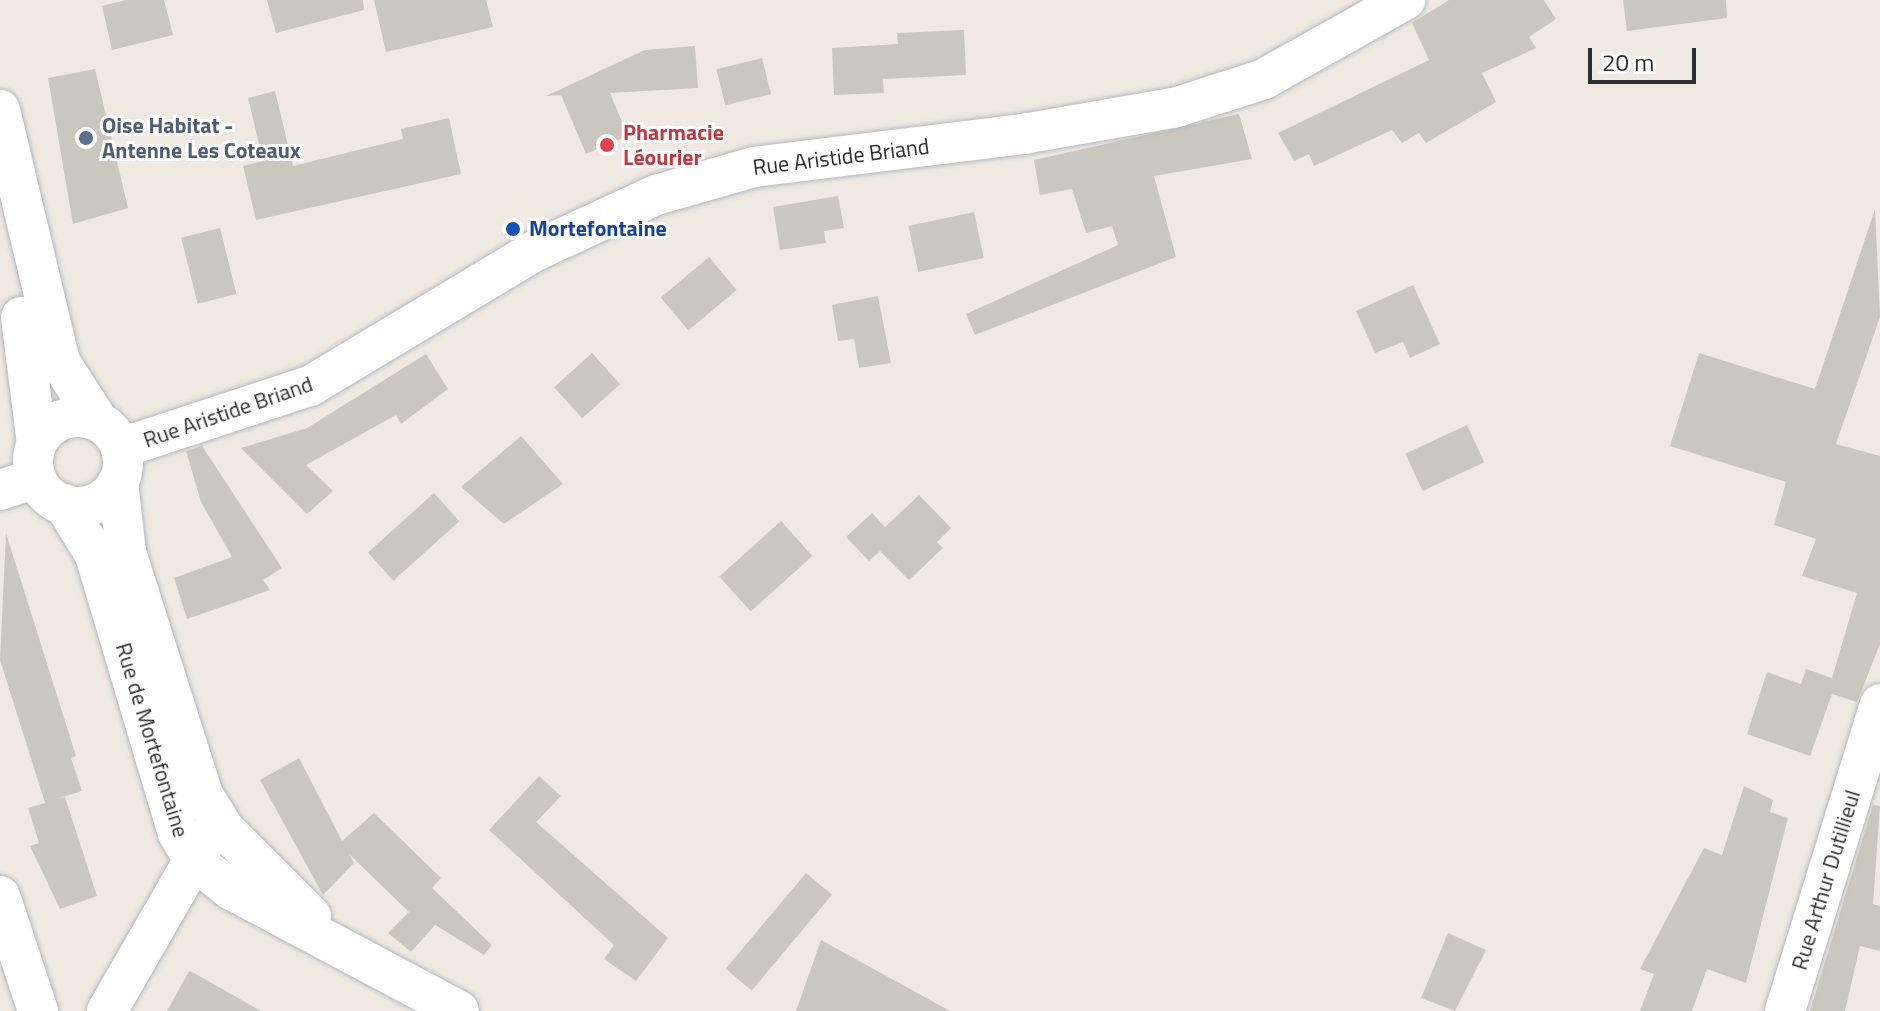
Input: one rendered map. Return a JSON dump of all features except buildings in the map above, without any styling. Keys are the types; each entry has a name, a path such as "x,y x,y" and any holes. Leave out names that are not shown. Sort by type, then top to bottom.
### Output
{"street":[{"name":"Rue Aristide Briand","path":"112,451 310,386 535,251 656,195 754,167 1023,134 1177,107 1264,79 1354,12 1405,0"},
{"path":"0,110 60,362 112,451"},
{"path":"0,232 33,373 34,479"},
{"path":"34,479 63,419 112,451"},
{"path":"34,479 92,504 112,451"},
{"name":"Rue de Mortefontaine","path":"112,451 126,552 217,820 344,945"},
{"name":"Rue de Mortefontaine","path":"34,479 99,566 178,833 193,859 230,889 344,945 459,1011"},
{"name":"Rue Arthur Dutillieul","path":"1785,1011 1880,704"},
{"path":"107,1011 217,820"},
{"path":"0,896 38,1011"}],"place":[{"name":"Oise Habitat - Antenne Les Coteaux","path":"86,138"},
{"name":"Pharmacie Léourier","path":"607,145"},
{"name":"Mortefontaine","path":"513,229"}]}
